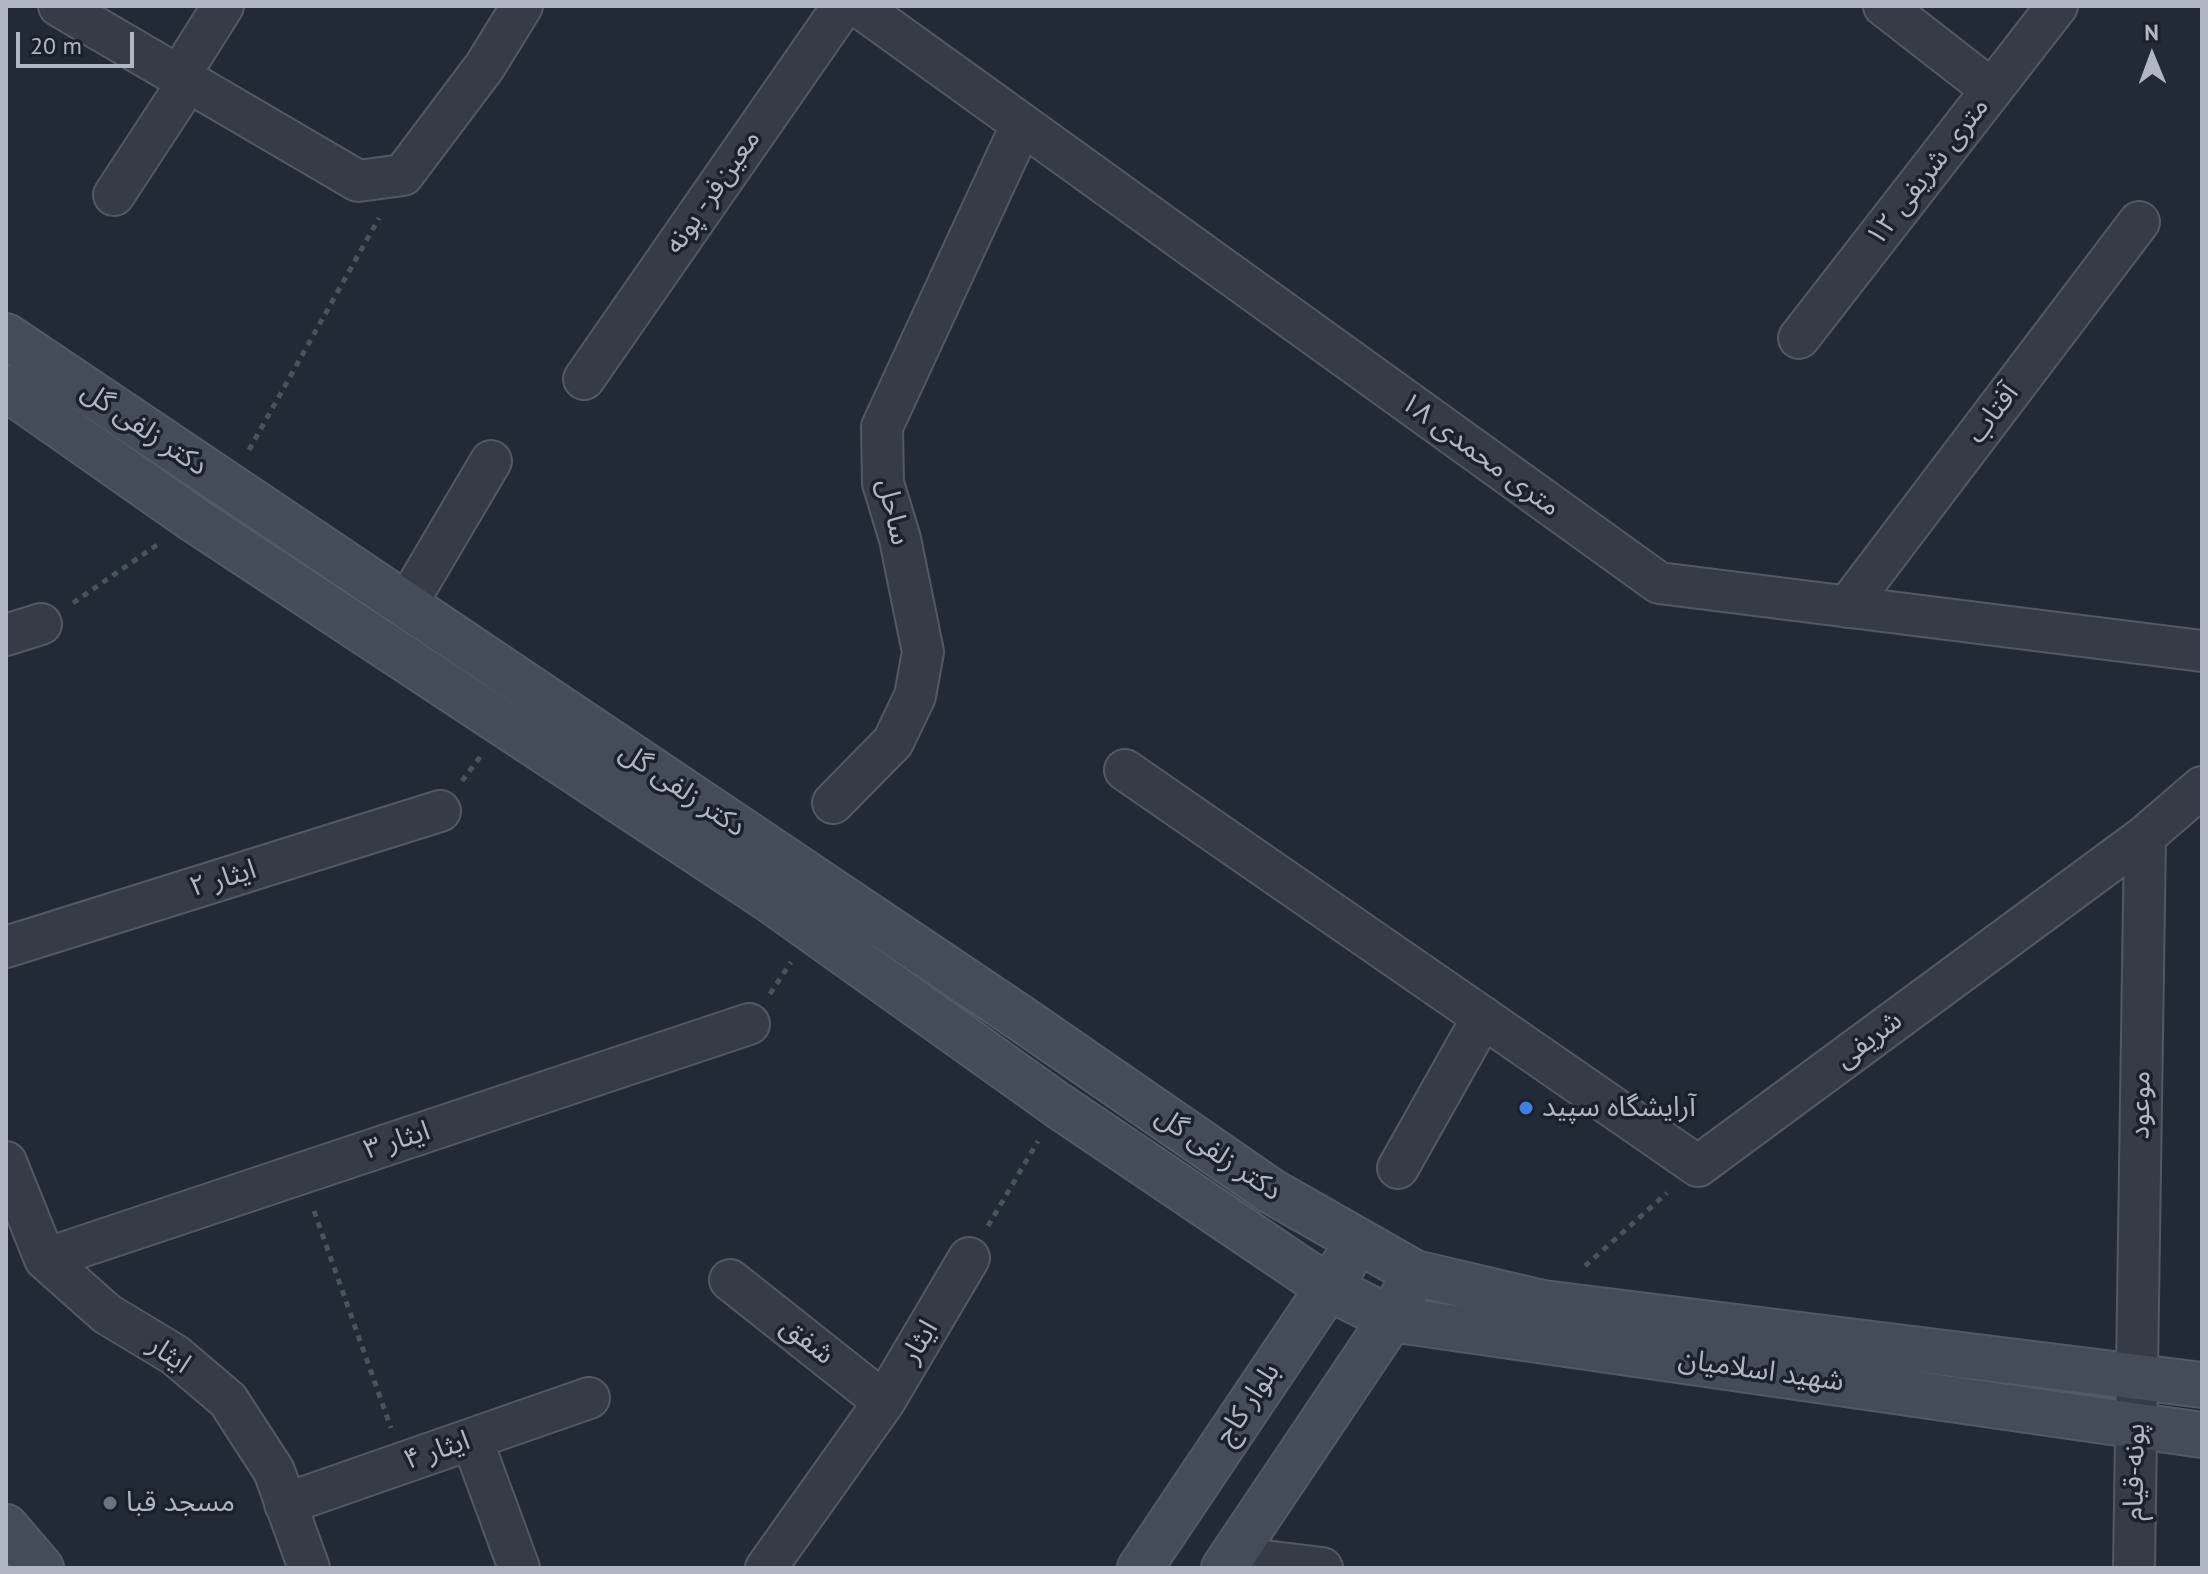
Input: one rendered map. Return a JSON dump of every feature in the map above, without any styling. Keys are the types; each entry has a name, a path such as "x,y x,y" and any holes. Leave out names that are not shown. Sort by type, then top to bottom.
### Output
{"main road":[{"name":"دکتر زلفی گل","path":"6,336 1007,1008 1271,1191 1359,1242"},
{"name":"دکتر زلفی گل","path":"6,388 193,519 506,723 813,931 1059,1106 1327,1287"},
{"name":"شهید اسلامیان","path":"1359,1242 1415,1273 1543,1303 2202,1385"},
{"name":"بلوار کاج","path":"1140,1568 1359,1242"},
{"path":"1228,1562 1391,1319 1415,1273"},
{"name":"شهید اسلامیان","path":"1327,1287 1391,1319 2202,1435"},
{"path":"6,1527 41,1568"}],"street":[{"path":"59,6 358,181 403,175 485,66 522,6"},
{"path":"114,195 223,6"},
{"name":"معین‌فر- پونه","path":"584,379 843,6"},
{"name":"۱۸ متری محمدی","path":"858,6 1659,583 2202,651"},
{"path":"1884,6 1992,90"},
{"name":"۱۲ متری شریفی","path":"1799,338 2057,6"},
{"name":"ساحل","path":"833,803 893,742 915,696 923,652 900,539 883,483 882,427 1022,124"},
{"name":"آفتاب","path":"1847,607 2139,222"},
{"path":"406,605 491,461"},
{"path":"1125,770 1698,1166"},
{"name":"شریفی","path":"1698,1166 2145,836 2202,787"},
{"name":"ایثار ۲","path":"6,947 440,811"},
{"name":"موعود","path":"2137,1375 2145,836"},
{"path":"1398,1168 1483,1017"},
{"name":"ایثار ۳","path":"45,1259 749,1024"},
{"name":"ایثار","path":"6,1162 45,1259 107,1314 175,1355 228,1400 274,1471 309,1568"},
{"name":"ایثار","path":"766,1568 884,1402 969,1258"},
{"name":"شفق","path":"730,1280 884,1402"},
{"name":"پونه-قیام","path":"2134,1568 2137,1375"},
{"name":"ایثار ۴","path":"285,1504 589,1398"},
{"path":"472,1440 519,1568"},
{"path":"1228,1562 1322,1568"}],"path":[{"path":"229,486 403,175"},
{"path":"23,629 193,519"},
{"path":"440,811 506,723"},
{"path":"749,1024 813,931"},
{"path":"969,1258 1059,1106"},
{"path":"1543,1303 1698,1166"},
{"path":"301,1173 403,1463"}],"place":[{"name":"آرایشگاه سپید","path":"1526,1108"},
{"name":"مسجد قبا","path":"110,1503"}]}
